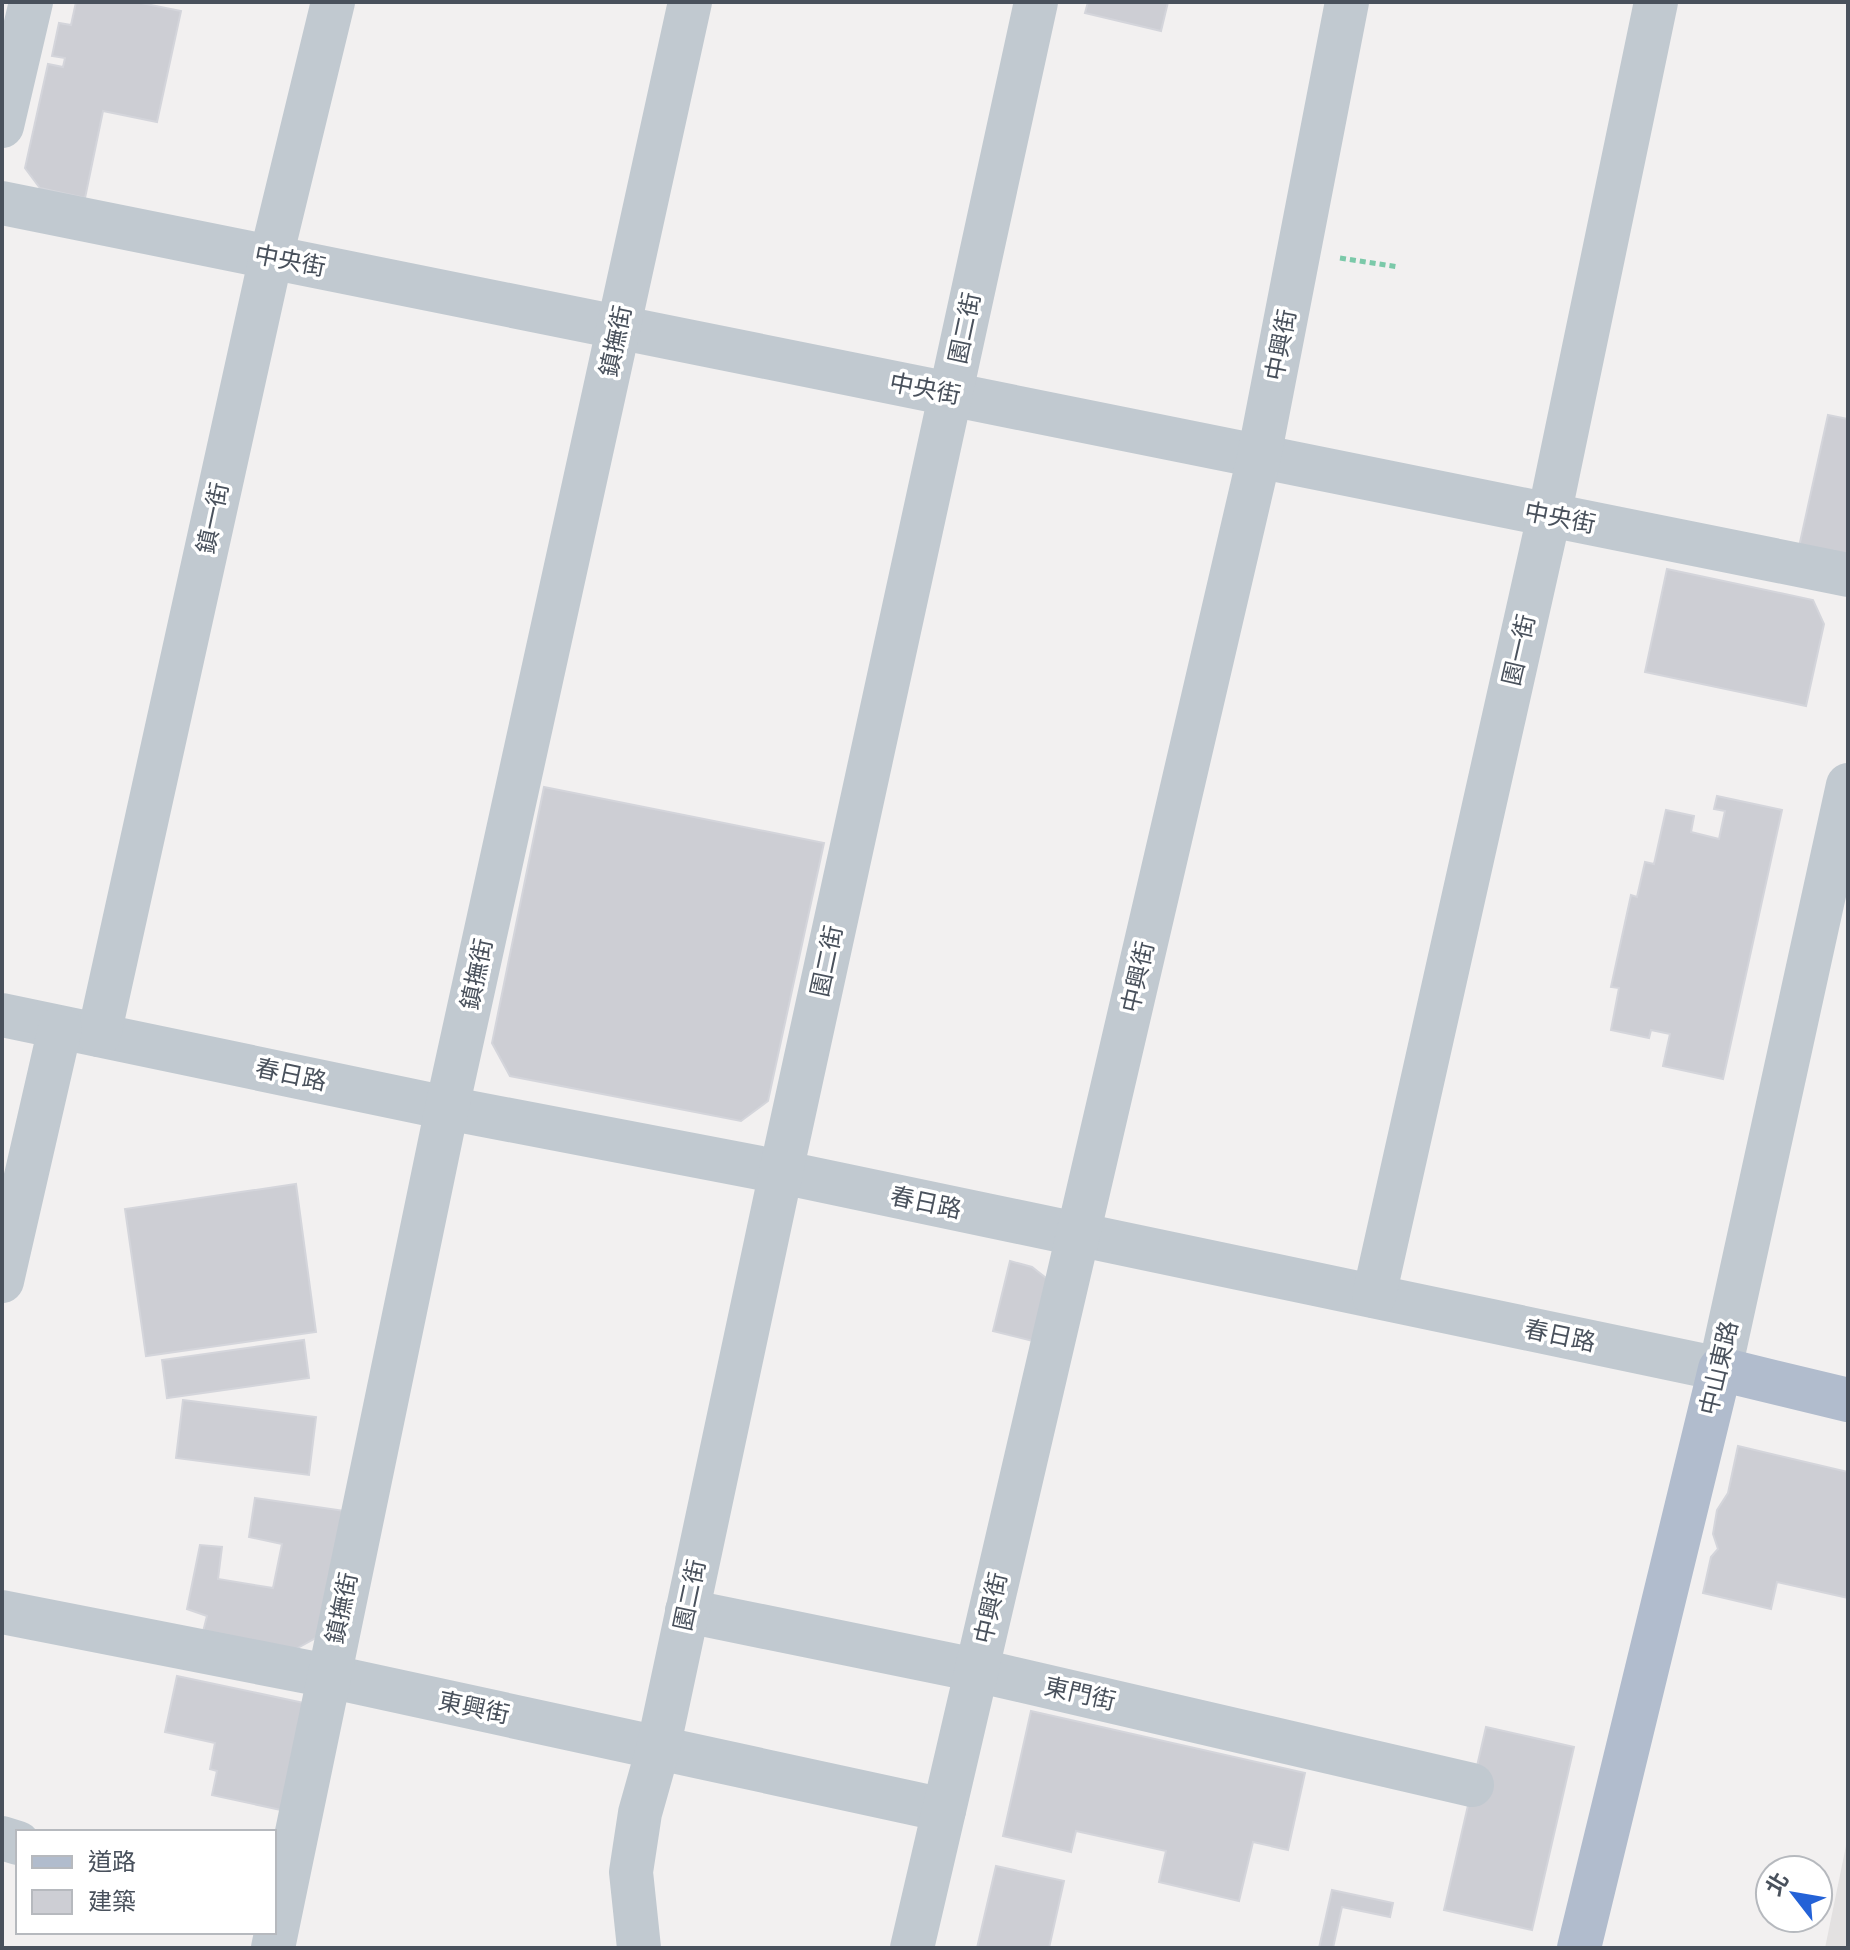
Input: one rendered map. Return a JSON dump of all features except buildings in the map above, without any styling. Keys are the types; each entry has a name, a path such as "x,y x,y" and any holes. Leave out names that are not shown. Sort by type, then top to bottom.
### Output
{"main road":[{"name":"春日路","path":"1720,1369 1848,1400"},
{"name":"中山東路","path":"1579,1948 1720,1369"}],"street":[{"path":"2,126 31,2"},
{"name":"鎮一街","path":"2,1281 80,1031 333,2"},
{"name":"鎮撫街","path":"278,1899 447,1108 690,2"},
{"name":"園二街","path":"637,1935 631,1872 640,1813 658,1749 1036,2"},
{"name":"中興街","path":"912,1948 1259,457 1347,2"},
{"name":"園一街","path":"1374,1296 1549,516 1656,2"},
{"name":"中央街","path":"2,203 1848,575"},
{"name":"中山東路","path":"1720,1369 1848,785"},
{"name":"春日路","path":"2,1015 447,1108 781,1172 1720,1369"},
{"name":"東門街","path":"687,1611 976,1670 1472,1785"},
{"name":"東興街","path":"2,1612 328,1676 944,1810"}],"path":[{"path":"1299,252 1399,267"}],"shaded area":[{"path":"1848,1836 1848,1948 1825,1948 1828,1934 1834,1934 1834,1904"}]}
